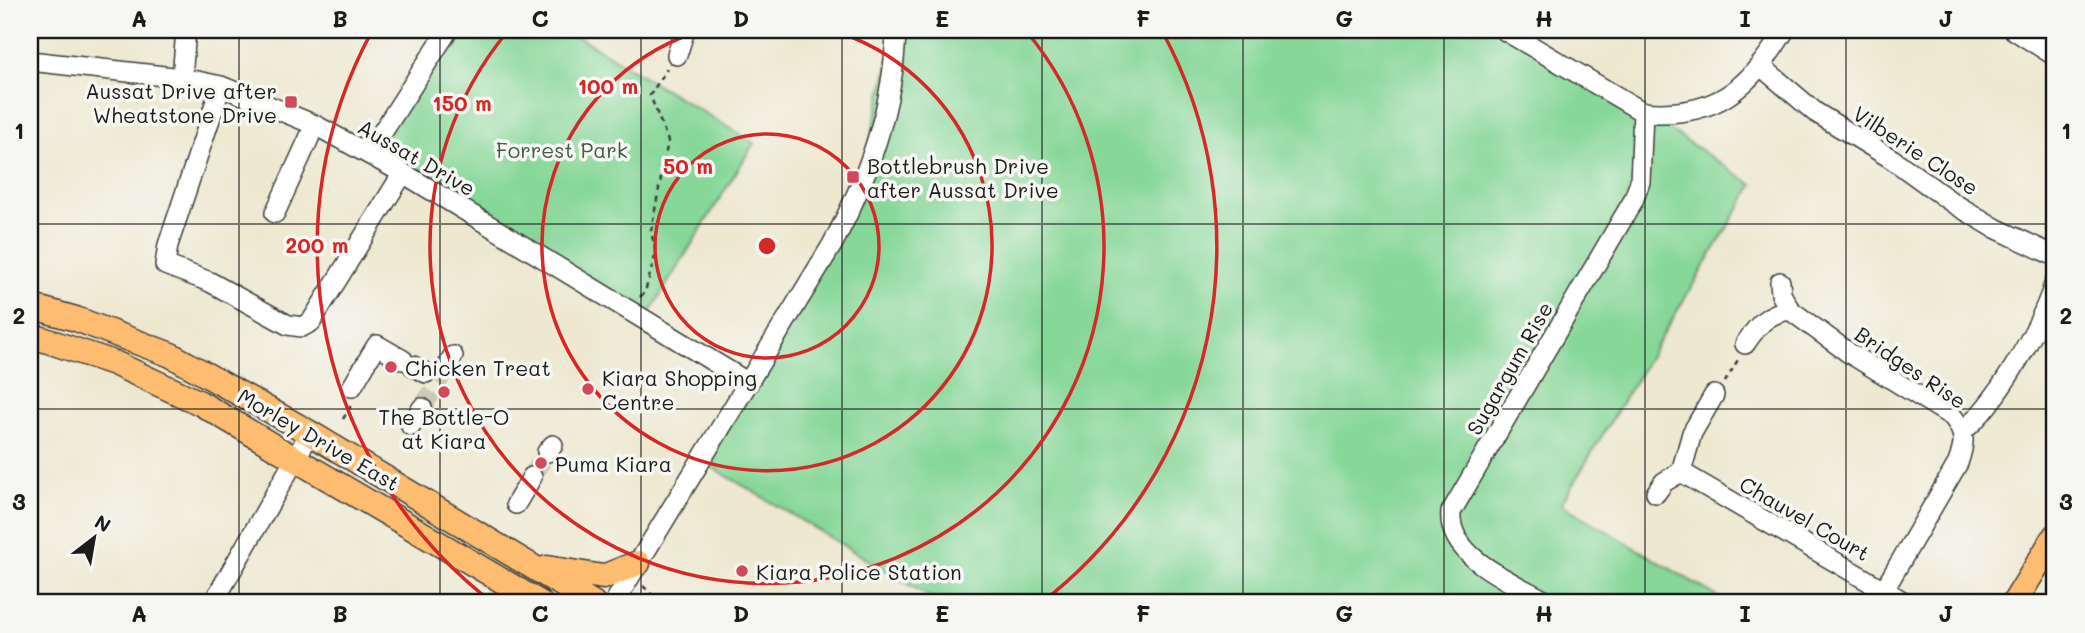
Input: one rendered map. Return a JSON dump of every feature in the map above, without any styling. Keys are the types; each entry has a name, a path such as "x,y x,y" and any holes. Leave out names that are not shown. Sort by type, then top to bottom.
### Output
{"main road":[{"name":"Morley Drive East","path":"30,306 76,319 171,355 310,433 593,603"},
{"name":"Morley Drive East","path":"30,335 114,363 200,403 540,603"},
{"path":"2014,603 2054,535"},
{"path":"540,570 552,567 580,575 603,577 638,563"}],"street":[{"path":"182,78 186,30"},
{"path":"369,153 449,30"},
{"path":"677,55 685,30"},
{"path":"614,603 832,245 857,199 886,111 893,71 895,30"},
{"path":"1504,30 1643,111 1661,113 1689,110 1718,101 1743,87 1762,66 1785,30"},
{"path":"2014,30 2055,56"},
{"name":"Aussat Drive","path":"30,61 182,78 221,86 315,125 403,173 747,382"},
{"name":"Vilberie Close","path":"1762,66 1815,111 1892,159 1953,202 1995,228 2055,256"},
{"path":"221,86 168,245 165,265 210,282 288,325 302,327 311,322 403,173"},
{"name":"Sugargum Rise","path":"1549,603 1465,553 1450,526 1451,513 1633,201 1640,182 1643,111"},
{"path":"275,215 315,125"},
{"path":"1745,344 1759,324 1774,312 1790,310 1781,294 1780,282"},
{"path":"1964,431 1983,415 2048,303 2055,282"},
{"name":"Bridges Rise","path":"1790,310 1849,353 1953,417 1964,431 1964,445 1958,463 1884,590"},
{"path":"354,392 377,345 414,367"},
{"path":"1656,493 1664,482 1681,472 1692,433 1714,395"},
{"path":"411,426 422,408"},
{"path":"213,603 310,433"},
{"name":"Chauvel Court","path":"1681,472 1906,603"},
{"path":"516,504 532,477"}],"path":[{"path":"627,309 645,292 656,253 651,231 668,141 650,95 677,55"},
{"path":"1714,395 1731,374 1745,344"},
{"path":"343,419 354,392"},
{"path":"650,592 661,603"}],"green space":[{"name":"Forrest Park","path":"448,30 567,30 754,143 645,320 369,153"},
{"path":"896,30 1504,30 1643,112 1753,185 1561,504 1728,603 940,603 700,460 857,199"}],"tunnel":[{"path":"422,408 448,365"},
{"path":"532,477 547,452"}],"place":[{"name":"Aussat Drive after Wheatstone Drive","path":"291,102"},
{"name":"Bottlebrush Drive after Aussat Drive","path":"853,177"},
{"name":"Chicken Treat","path":"391,367"},
{"name":"Kiara Shopping Centre","path":"588,389"},
{"name":"The Bottle-O at Kiara","path":"444,392"},
{"name":"Puma Kiara","path":"541,463"},
{"name":"Kiara Police Station","path":"742,571"}]}
